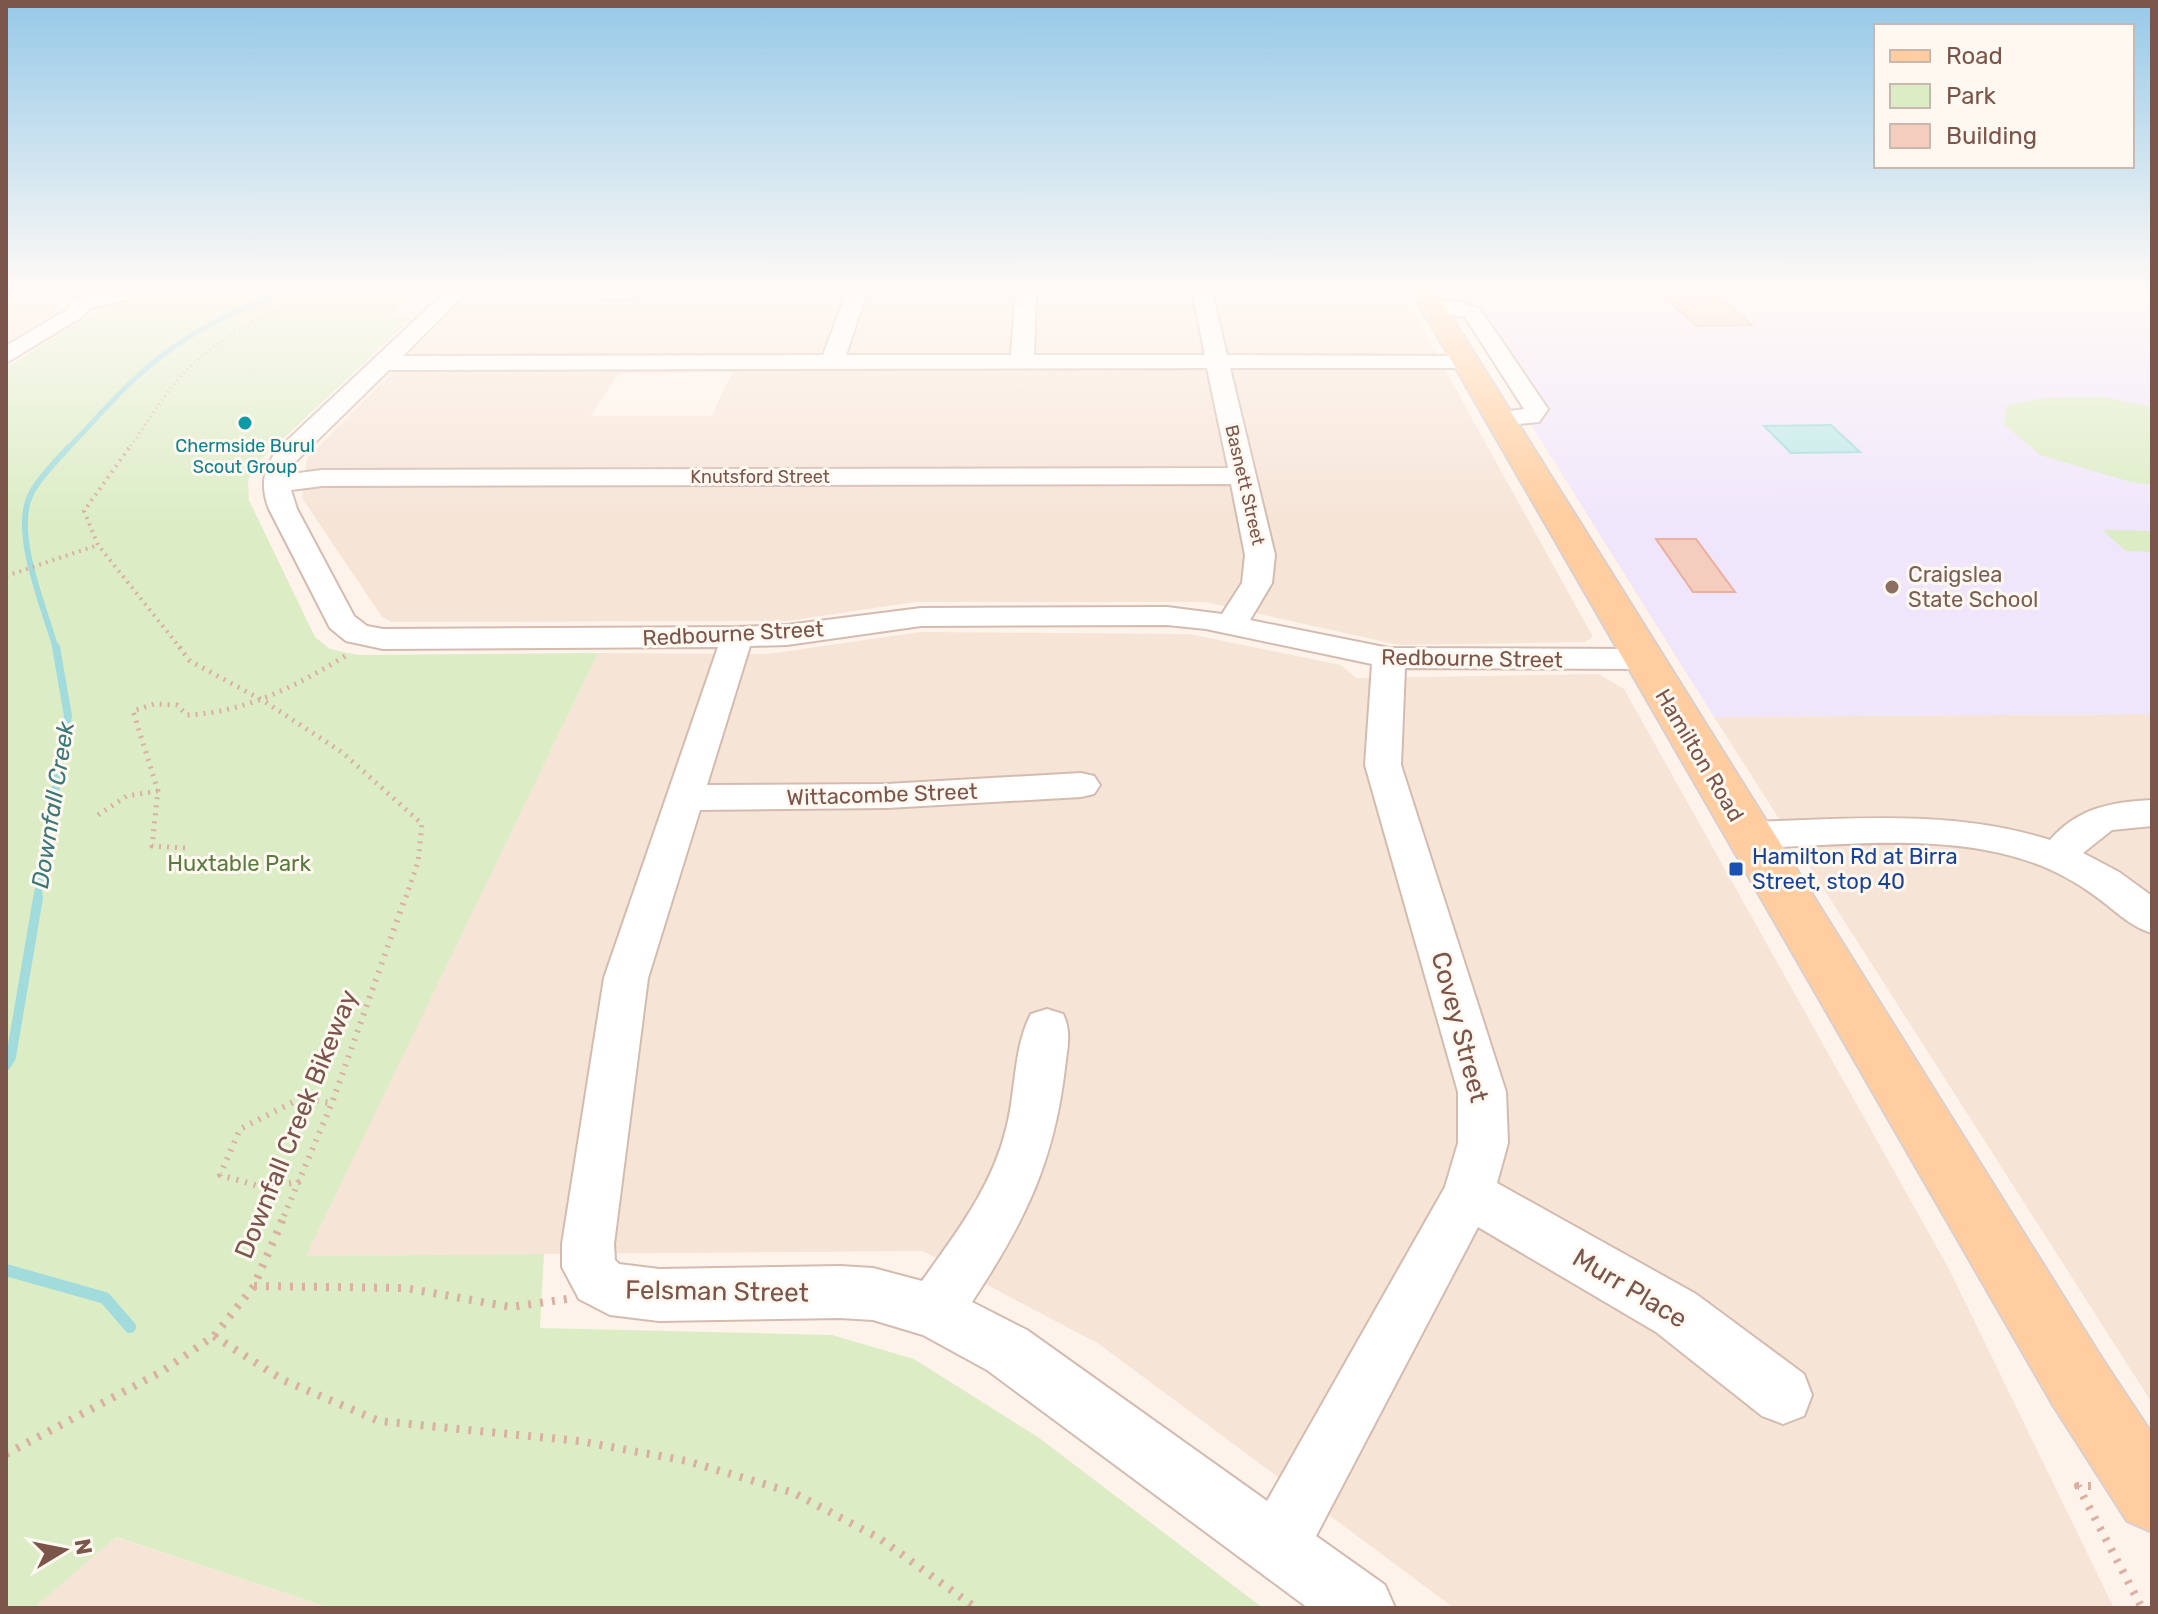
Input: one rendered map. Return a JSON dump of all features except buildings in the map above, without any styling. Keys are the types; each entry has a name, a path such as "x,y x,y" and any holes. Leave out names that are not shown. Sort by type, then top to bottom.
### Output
{"main road":[{"name":"Hamilton Road","path":"1468,367 2077,1381 2152,1496"},
{"name":"Hamilton Road","path":"2077,1381 2152,1525"}],"street":[{"path":"370,637 357,634 341,621 283,509 277,484 281,462 378,367"},
{"name":"Basnett Street","path":"1218,367 1261,566 1257,583 1231,625"},
{"path":"1498,419 1530,417 1536,409 1509,367"},
{"name":"Knutsford Street","path":"277,484 322,478 1243,476"},
{"name":"Redbourne Street","path":"370,637 737,637 787,635 921,617 1167,616 1231,625 1389,658 1642,659"},
{"name":"Felsman Street","path":"737,637 626,978 588,1244 589,1267 598,1281 610,1289 659,1295 873,1294 934,1311 1007,1350 1362,1608"},
{"name":"Covey Street","path":"1277,1546 1468,1194 1483,1143 1482,1092 1383,765 1389,658"},
{"name":"Wittacombe Street","path":"684,798 887,796 1081,785"},
{"path":"2059,856 2083,828 2096,819 2115,814 2152,813"},
{"path":"1749,835 1962,832 2013,841 2059,856 2104,879 2152,918"},
{"path":"934,1311 982,1240 1012,1185 1033,1119 1047,1027"},
{"name":"Murr Place","path":"1468,1194 1676,1313 1783,1395"}],"path":[{"name":"Downfall Creek Bikeway","path":"6,1454 161,1372 214,1336 254,1286 332,1103 418,862 422,824 343,753 264,701 190,661 98,545 84,511 182,375 191,367"},
{"path":"9,574 98,545"},
{"path":"185,848 152,846 158,791 133,711 154,704 177,705 187,715 211,715 264,701 323,670 370,637"},
{"path":"98,815 127,796 158,791"},
{"path":"300,1182 262,1187 220,1175 240,1129 299,1099 332,1103"},
{"path":"254,1286 405,1288 511,1307 572,1298 598,1281"},
{"path":"214,1336 283,1380 379,1421 579,1441 687,1461 794,1493 879,1538 976,1608"},
{"path":"2078,1486 2142,1608"}],"shaded area":[{"path":"397,367 1444,367 1593,637 1585,642 1399,645 1205,602 915,602 787,621 392,622 382,617 302,498 307,458","holes":["732,372 712,416 591,416 619,373"]},
{"name":"Craigslea State School","path":"1495,367 2152,367 2152,714 1714,717"},
{"path":"920,632 1189,634 1341,665 1356,678 1599,674 1624,689 1949,1269 2114,1608 1454,1608 1099,1344 923,1251 305,1256 598,653 768,654"},
{"path":"2152,714 2152,1403 1714,717"},
{"path":"115,1537 330,1608 34,1608"}],"green space":[{"name":"Huxtable Park","path":"359,367 254,466 248,481 249,500 315,637 330,649 358,655 598,653 306,1256 544,1254 540,1328 832,1335 914,1359 1038,1437 1263,1608 330,1608 116,1537 34,1608 6,1608 6,368"},
{"path":"2103,397 2152,407 2152,485 2131,482 2040,455 2004,424 2007,405 2045,398"},
{"path":"2102,530 2152,531 2152,552 2126,551"}],"water":[{"path":"1831,425 1860,452 1791,453 1764,426"}],"waterway":[{"name":"Downfall Creek","path":"66,450 147,367"},
{"name":"Downfall Creek","path":"56,649 27,548 26,508 32,492 68,448"},
{"name":"Downfall Creek","path":"37,900 68,716 56,647"},
{"name":"Downfall Creek","path":"6,1065 11,1057 38,898"},
{"name":"Downfall Creek","path":"6,1270 105,1298 130,1327"}],"place":[{"name":"Chermside Burul Scout Group","path":"245,423"},
{"name":"Craigslea State School","path":"1892,587"},
{"name":"Hamilton Rd at Birra Street, stop 40","path":"1736,869"}]}
